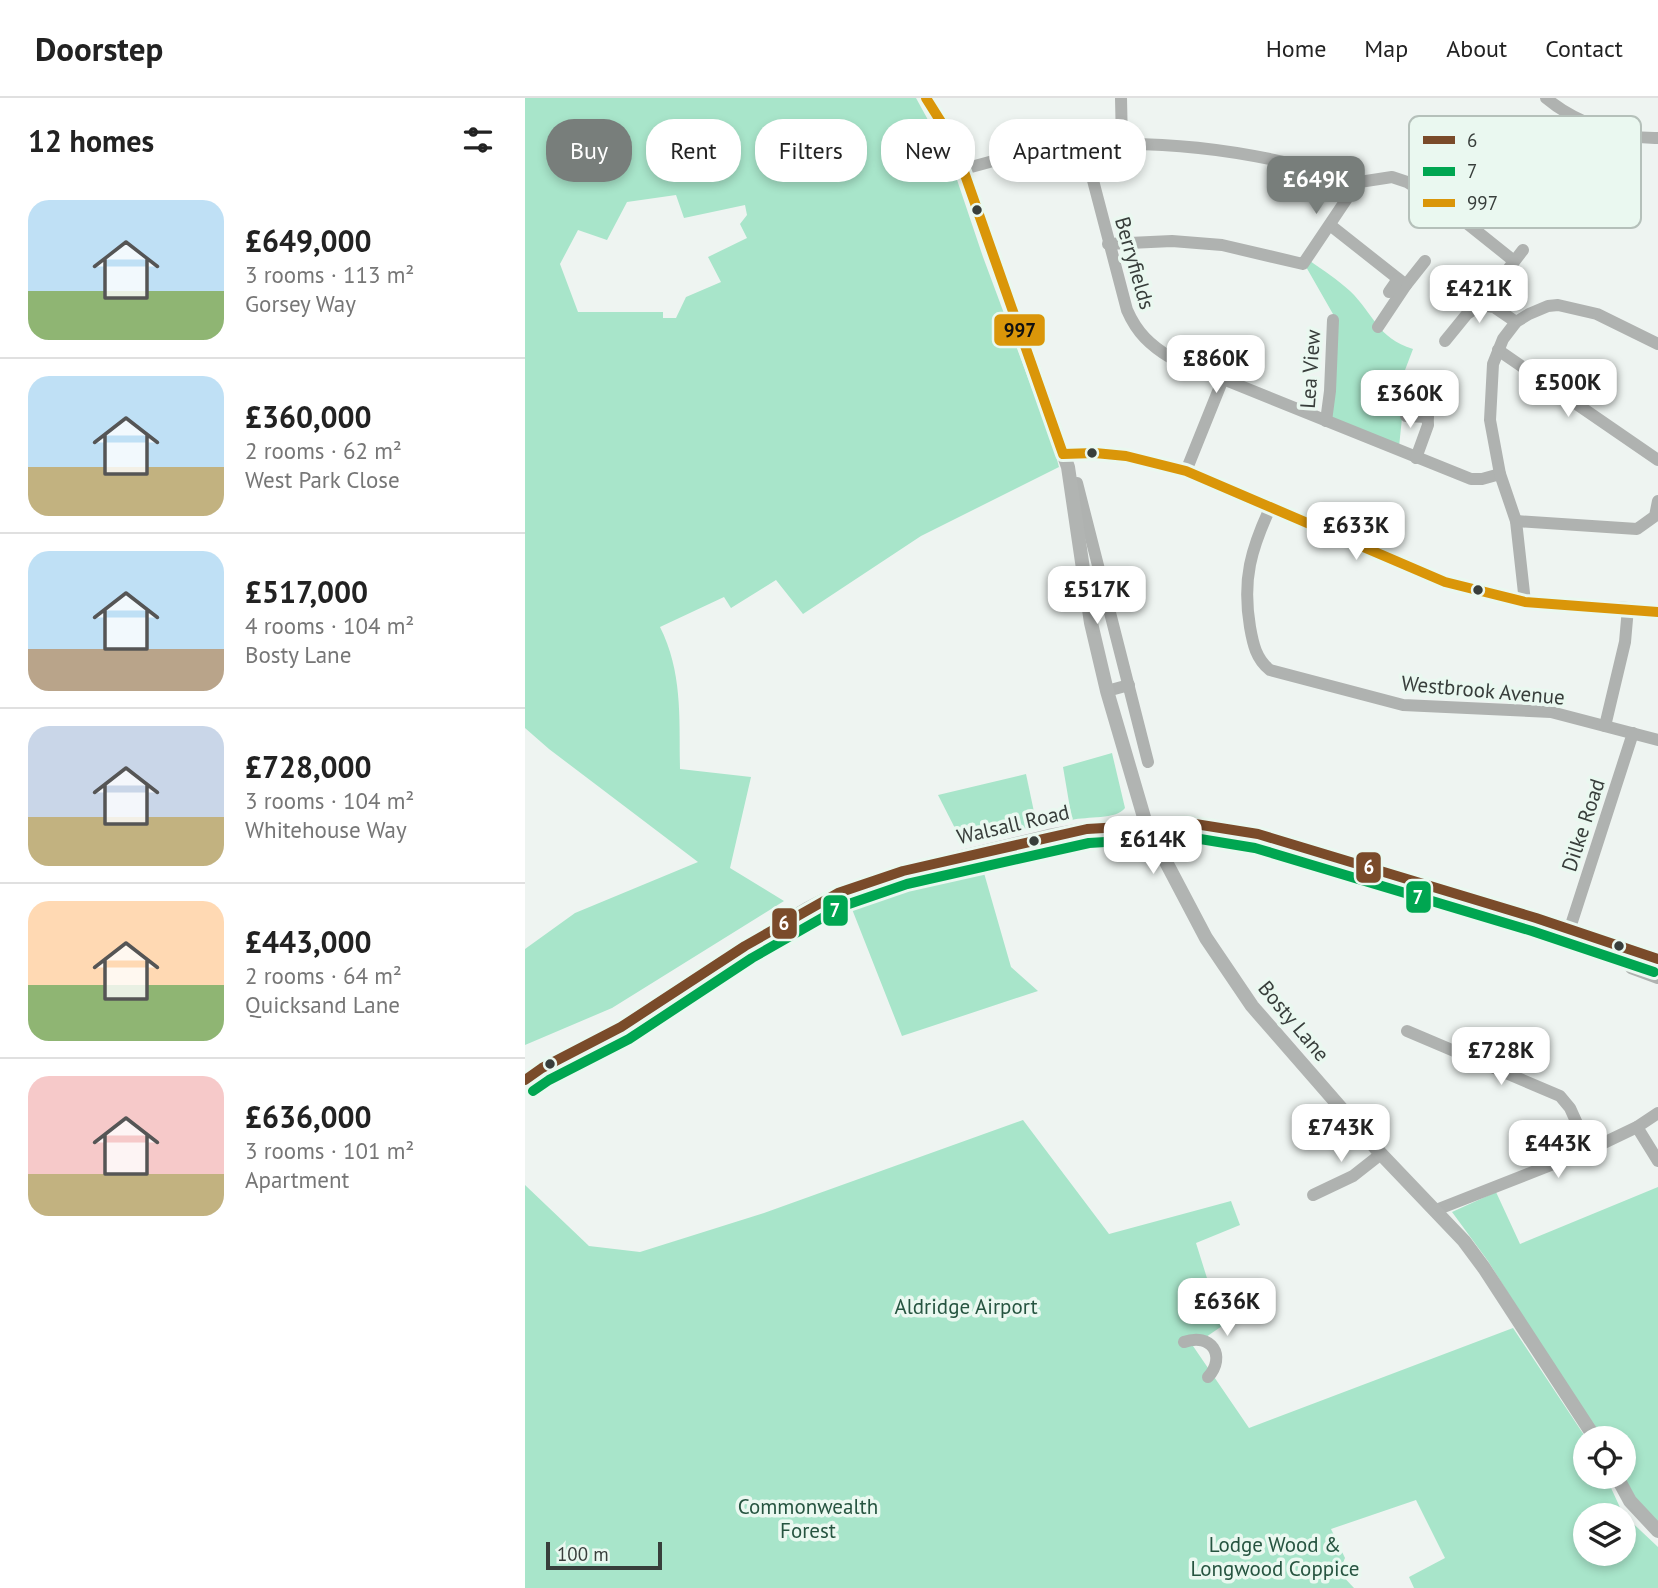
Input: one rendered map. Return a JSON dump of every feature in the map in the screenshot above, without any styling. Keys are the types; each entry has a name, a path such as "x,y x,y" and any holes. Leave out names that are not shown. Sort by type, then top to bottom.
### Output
{"main road":[{"name":"Bosty Lane","path":"927,98 940,119"},
{"name":"Bosty Lane","path":"968,182 1068,467 1089,612 1107,691 1146,824 1206,938 1252,1006 1381,1154 1436,1210 1484,1268 1587,1426"},
{"name":"Walsall Road","path":"525,1080 542,1068 621,1027 745,946 838,893 903,871 1087,829 1189,823 1258,834 1570,928 1658,959"},
{"path":"1624,1489 1630,1501 1658,1531"}],"street":[{"path":"1121,98 1121,119"},
{"path":"1546,98 1575,116"},
{"path":"1146,145 1219,149 1295,163 1346,178 1353,183 1392,177 1409,182"},
{"name":"Berryfields","path":"1093,182 1126,310 1135,330 1150,344 1171,358 1471,479 1482,480 1500,474"},
{"path":"1108,244 1172,241 1222,245 1303,264 1350,194 1353,183"},
{"path":"1330,225 1402,282"},
{"path":"1477,228 1518,255 1506,272"},
{"path":"1389,292 1425,261"},
{"path":"1378,327 1402,282"},
{"path":"1447,333 1480,305 1494,307 1516,322"},
{"path":"1525,602 1516,521 1500,474 1490,407 1493,364 1503,339 1516,322 1548,306 1571,306 1597,314 1658,344"},
{"name":"Lea View","path":"1326,421 1333,320"},
{"path":"1498,350 1658,460"},
{"path":"1186,471 1223,379"},
{"path":"1406,416 1427,410 1426,434 1416,458"},
{"path":"1063,454 1093,451 1148,459 1186,471 1445,582 1525,602 1658,612"},
{"path":"1077,483 1129,685 1140,745 1149,762"},
{"path":"1516,521 1637,529 1655,516 1658,501"},
{"name":"Westbrook Avenue","path":"1271,506 1257,535 1250,559 1246,602 1251,636 1258,657 1270,670 1403,705 1531,709 1658,740"},
{"path":"1605,726 1625,642 1628,608"},
{"path":"1107,691 1129,685"},
{"name":"Dilke Road","path":"1570,928 1633,733"},
{"path":"1632,950 1628,961 1631,968 1658,978"},
{"path":"1414,1037 1560,1096 1570,1108 1589,1150"},
{"path":"1436,1210 1589,1150 1637,1127 1658,1113"},
{"path":"1637,1127 1658,1161"},
{"path":"1313,1195 1353,1176 1381,1154"},
{"path":"1184,1342 1202,1339 1210,1343 1217,1357 1216,1369 1208,1377"}],"green space":[{"path":"525,98 916,98 927,119 881,119 881,182 958,182 1059,467 921,536 803,614 776,580 731,608 724,597 660,627 673,662 676,679 680,769 751,777 730,868 784,901 612,1008 525,1045 525,949 575,913 698,862 525,728","holes":["676,195 684,218 745,205 747,215 740,224 747,238 708,257 721,282 686,297 676,318 663,318 663,312 578,312 560,264 578,230 607,240 627,202"]},
{"path":"1310,261 1350,291 1391,339 1413,349 1402,378 1399,447 1330,420 1337,321 1305,265"},
{"path":"1112,753 1125,808 1108,816 1072,820 1063,767"},
{"path":"1026,774 1037,826 962,842 938,795"},
{"path":"982,866 1011,967 1038,991 902,1036 850,904"},
{"path":"1023,1120 1109,1234 1231,1201 1240,1225 1196,1243 1222,1326 1193,1346 1249,1428 1513,1328 1578,1426 1573,1426 1573,1489 1612,1489 1618,1503 1573,1503 1573,1566 1636,1566 1636,1526 1658,1547 1658,1588 1414,1588 1409,1577 1445,1558 1416,1500 1331,1529 1345,1558 1339,1572 1354,1588 525,1588 525,1185 589,1246 640,1252 764,1213"},
{"path":"1658,1187 1658,1522 1631,1489 1636,1489 1636,1426 1591,1426 1488,1261 1452,1212 1496,1192 1520,1244"}],"transit line":[{"name":"997","path":"926,98 948,133 963,169 1063,454 1126,456 1186,471 1445,582 1525,602 1658,612"},
{"name":"6","path":"525,1080 542,1068 621,1027 745,946 838,893 903,871 1087,829 1189,823 1258,834 1536,918 1658,959"},
{"name":"7","path":"533,1091 629,1039 752,958 843,906 907,884 1089,843 1188,837 1255,848 1532,931 1654,972"}],"park label":[{"name":"Aldridge Airport","path":"966,1306"},
{"name":"Commonwealth Forest","path":"808,1518"},
{"name":"Lodge Wood & Longwood Coppice","path":"1275,1556"}]}
